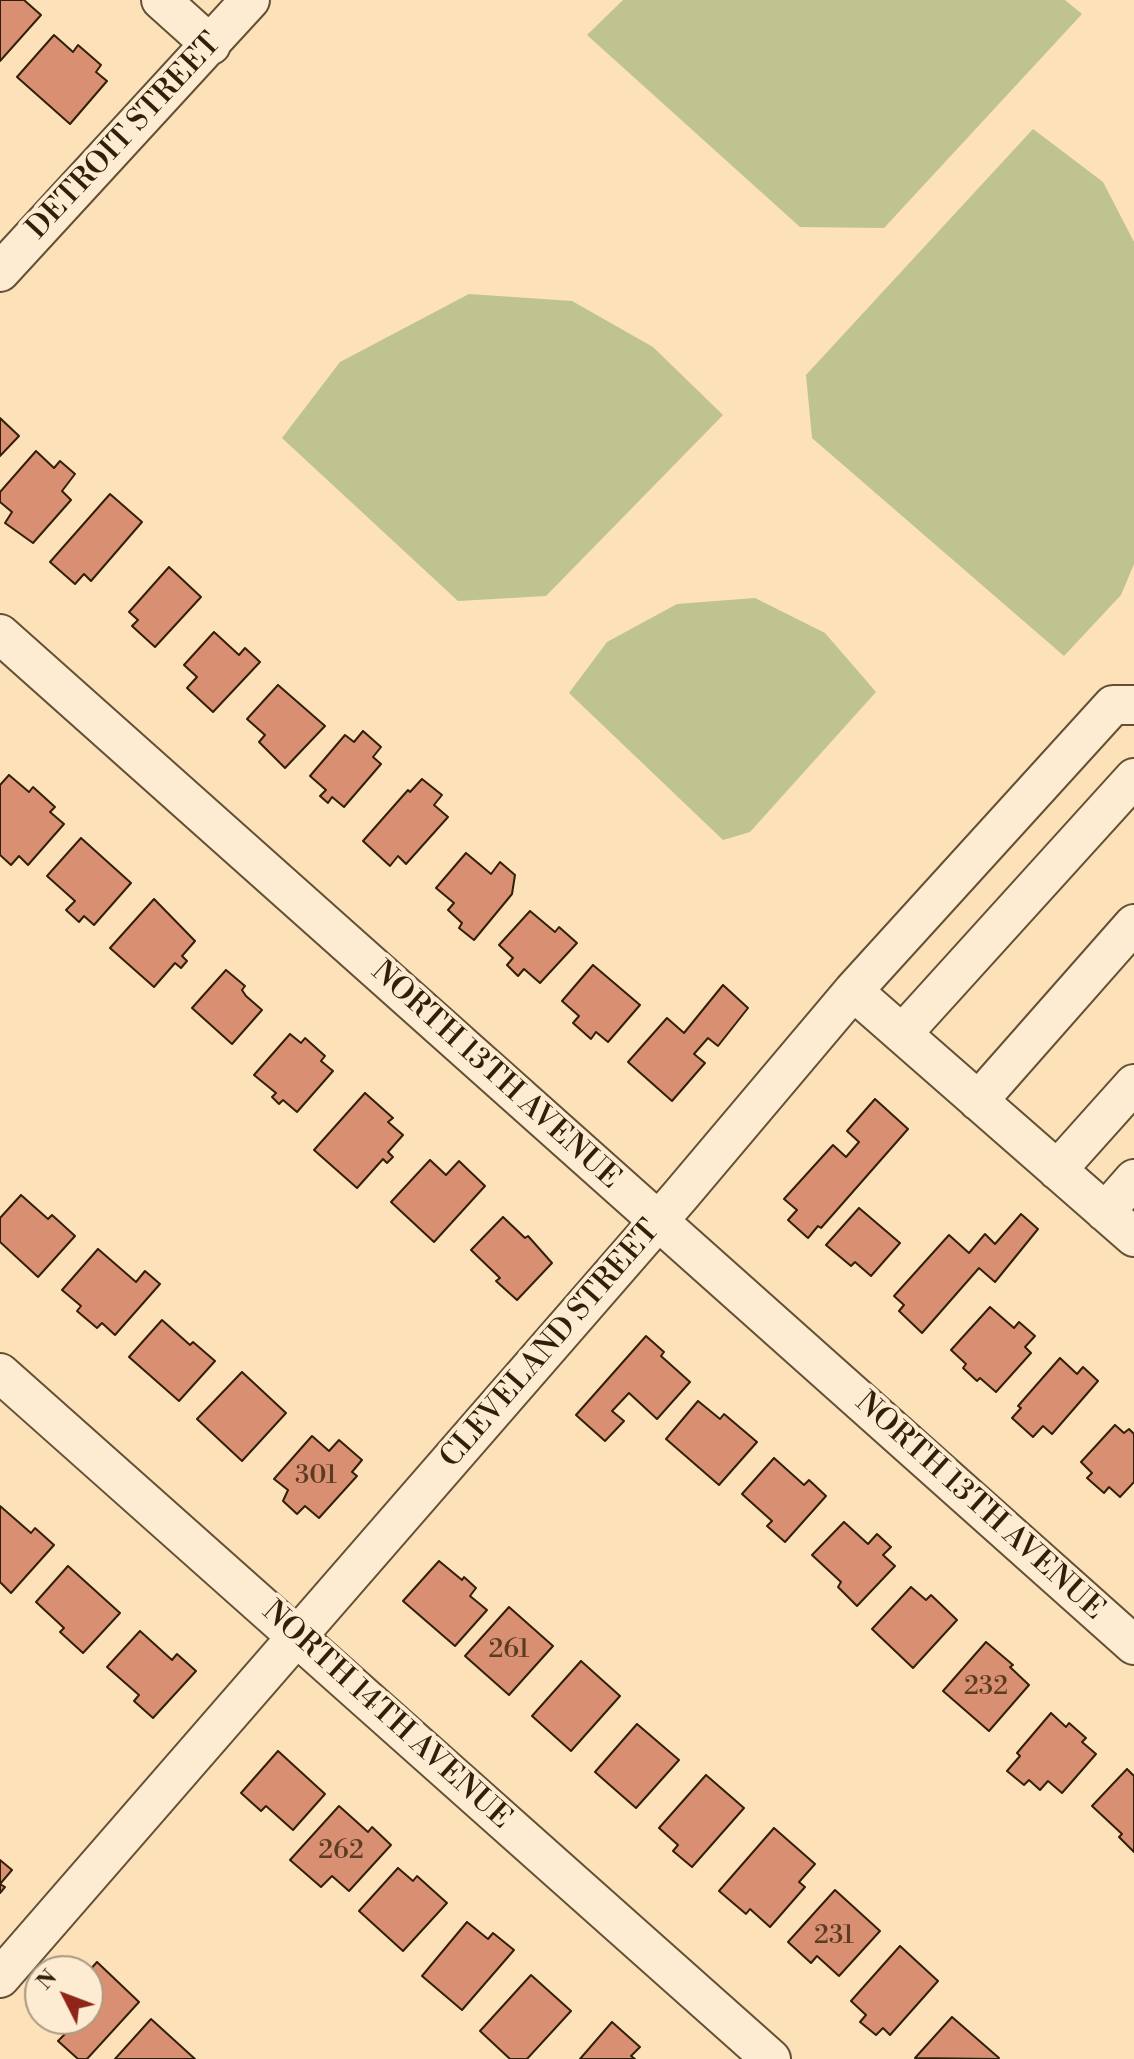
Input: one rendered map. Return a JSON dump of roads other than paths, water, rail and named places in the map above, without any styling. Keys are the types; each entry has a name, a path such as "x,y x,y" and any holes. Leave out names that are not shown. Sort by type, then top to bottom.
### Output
{"street":[{"path":"161,0 211,45"},
{"name":"DETROIT STREET","path":"0,272 250,0"},
{"name":"NORTH 13TH AVENUE","path":"0,634 1134,1645"},
{"name":"CLEVELAND STREET","path":"0,1978 658,1221 853,991 1113,705 1134,705"},
{"path":"902,1034 1134,778"},
{"path":"978,1101 1134,924"},
{"path":"853,991 1134,1237"},
{"path":"1057,1170 1134,1084"},
{"path":"1105,1212 1134,1179"},
{"name":"NORTH 14TH AVENUE","path":"0,1373 771,2059"}]}
